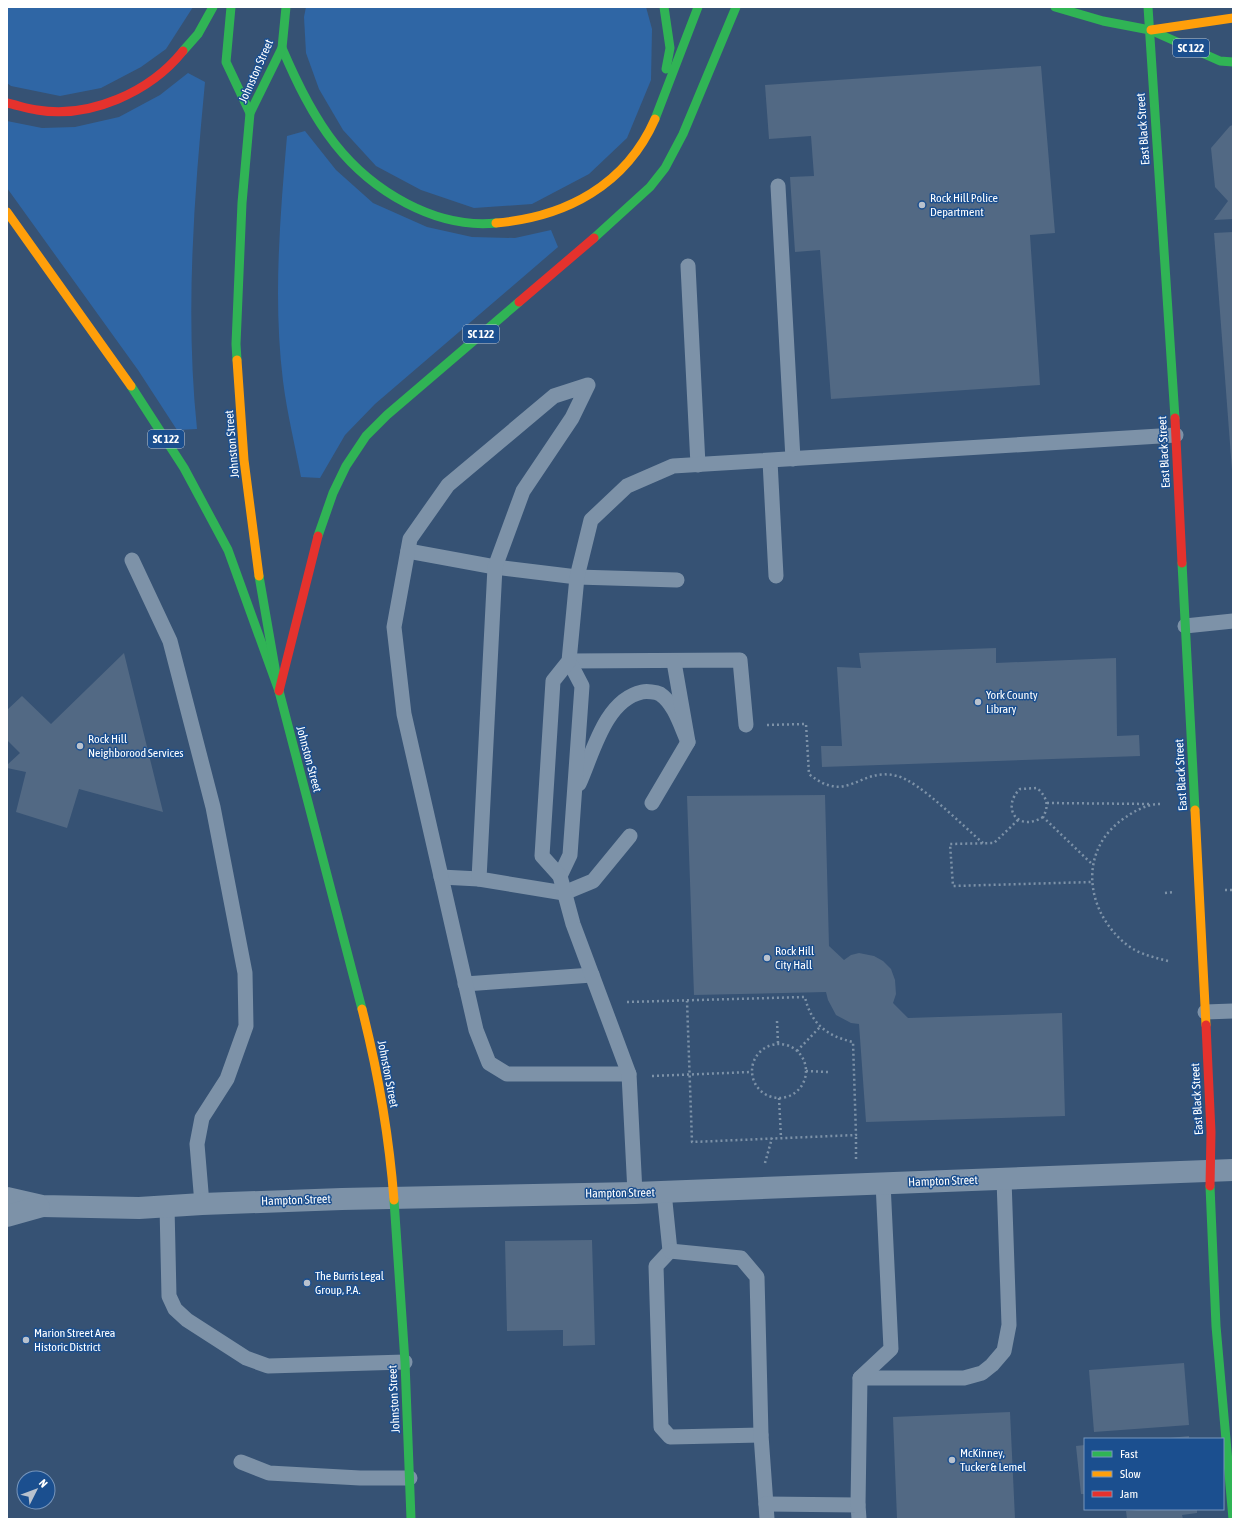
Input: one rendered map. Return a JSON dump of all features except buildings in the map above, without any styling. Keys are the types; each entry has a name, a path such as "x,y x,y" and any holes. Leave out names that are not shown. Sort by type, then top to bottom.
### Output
{"main road":[{"path":"7,104 44,112 74,111 103,105 130,94 160,74 180,56 194,39 213,7"},
{"path":"231,7 226,62 250,113"},
{"name":"Johnston Street","path":"286,7 282,48 250,113 242,202 236,344 244,460 258,571 279,691 374,1055 390,1147 395,1198 405,1362 411,1519"},
{"path":"659,109 670,48 664,7"},
{"path":"282,48 296,81 312,110 335,143 359,169 386,190 441,217 472,224 500,224 530,220 558,211 588,195 608,182 630,161 647,136 659,109 698,7"},
{"name":"SC 122","path":"279,691 321,524 333,493 346,466 366,436 387,415 601,232 650,187 665,168 684,134 736,7"},
{"name":"SC 122","path":"1055,7 1103,21 1150,30 1220,61 1233,62"},
{"name":"East Black Street","path":"1148,7 1176,435 1211,1132 1210,1208 1227,1387 1233,1519"},
{"name":"SC 122","path":"1150,30 1233,18"},
{"name":"SC 122","path":"7,212 142,402 184,468 228,550 279,691"}],"street":[{"name":"Hampton Street","path":"7,1198 42,1206 139,1208 202,1204 395,1198 664,1192 1233,1170"},
{"path":"7,1216 42,1206"}],"lane":[{"path":"778,186 793,459"},
{"path":"688,266 698,465"},
{"path":"479,879 495,567 523,491 572,418 588,385 554,396 448,485 410,539 394,627 404,714 476,1030 489,1063 507,1074 629,1076"},
{"path":"560,876 570,855 576,792 582,686 569,661 577,577 591,520 627,486 673,466 1176,435"},
{"path":"770,461 776,576"},
{"path":"408,551 495,567 577,577 677,580"},
{"path":"132,560 170,641 213,808 245,973 246,1026 227,1079 202,1118 197,1144 202,1204"},
{"path":"1185,626 1233,621"},
{"path":"569,661 674,662 740,660 746,725"},
{"path":"569,661 553,681 542,856 560,876 573,924 629,1076 635,1193"},
{"path":"652,802 688,742 674,662"},
{"path":"576,792 605,723 614,709 634,694 646,692 660,694 672,707 688,742"},
{"path":"441,878 479,879 564,893 593,881 630,836"},
{"path":"465,984 592,974"},
{"path":"1205,1012 1233,1011"},
{"path":"860,1378 964,1378 982,1373 992,1366 1004,1351 1009,1325 1004,1179"},
{"path":"766,1504 858,1512 860,1378 891,1349 882,1183"},
{"path":"664,1192 670,1251 656,1266 661,1427 670,1437 762,1435"},
{"path":"167,1206 170,1296 175,1309 187,1320 246,1358 268,1366 405,1362"},
{"path":"670,1251 741,1258 757,1277 762,1435 767,1519"},
{"path":"241,1462 269,1473 360,1478 410,1478"}],"path":[{"path":"746,725 806,724 809,774 820,783 833,786 851,786 874,774 886,773 910,780 983,843"},
{"path":"1037,788 1045,795 1047,803 1046,812 1043,817 1034,823 1027,823 1018,820 1014,813 1012,804 1014,795 1020,789 1037,788"},
{"path":"1047,803 1160,804"},
{"path":"1154,804 1135,811 1120,821 1106,835 1098,847 1093,865 1092,882 1097,907 1107,926 1127,945 1147,956 1168,960"},
{"path":"1043,817 1093,865"},
{"path":"1018,820 994,843 950,844 953,886 1092,882"},
{"path":"603,1002 805,997 812,1017 820,1026 831,1035 853,1042 856,1135 692,1142 687,1001"},
{"path":"777,1021 778,1043"},
{"path":"797,1051 820,1026"},
{"path":"778,1043 788,1045 797,1051 804,1060 806,1071 804,1081 798,1090 789,1096 779,1098 768,1097 760,1091 754,1083 751,1072 753,1062 758,1053 767,1046 778,1043"},
{"path":"806,1071 828,1072"},
{"path":"629,1076 751,1072"},
{"path":"779,1098 781,1138"}],"shaded area":[{"path":"7,7 193,7 166,49 141,67 101,88 60,96 11,86 7,83"},
{"path":"306,7 646,7 652,29 651,80 627,138 589,174 532,204 474,208 421,190 376,166 343,130 319,89 306,53 304,17"},
{"path":"188,73 205,82 197,168 192,255 191,299 193,386 197,429 177,430 138,370 7,188 7,121 42,128 75,127 119,117 160,95"},
{"path":"305,131 336,170 373,203 427,227 472,237 515,238 551,230 558,247 375,404 345,435 320,478 301,477 283,381 278,320 280,228 287,136"}],"traffic: fast":[{"path":"183,51 198,34 213,7"},
{"path":"231,7 226,62 250,113"},
{"path":"237,360 236,344 242,203 250,113 282,48 286,7"},
{"path":"664,7 670,48 666,69"},
{"path":"655,119 698,7"},
{"path":"594,238 650,187 665,168 683,134 736,7"},
{"path":"1055,7 1103,21 1150,30 1220,61 1233,62"},
{"path":"1148,7 1175,418"},
{"path":"282,48 299,85 319,121 335,144 367,177 406,203 428,213 450,220 473,223 496,223"},
{"path":"318,536 333,493 346,466 366,436 387,415 519,302"},
{"path":"131,386 184,468 228,550 279,691"},
{"path":"1182,563 1195,810"},
{"path":"259,576 279,691 362,1009"},
{"path":"1210,1186 1216,1326 1233,1519"},
{"path":"394,1200 405,1362 411,1519"}],"traffic: slow":[{"path":"1151,30 1233,18"},
{"path":"496,223 522,220 546,214 591,194 628,162 643,142 655,119"},
{"path":"7,212 131,386"},
{"path":"237,360 244,460 259,576"},
{"path":"1195,810 1206,1025"},
{"path":"362,1009 382,1104 394,1200"}],"traffic: jam":[{"path":"7,103 33,109 57,112 98,106 118,99 154,79 183,51"},
{"path":"519,302 594,238"},
{"path":"1175,418 1182,563"},
{"path":"279,691 318,536"},
{"path":"1206,1025 1211,1132 1210,1186"}],"place":[{"name":"Rock Hill Police Department","path":"922,205"},
{"name":"York County Library","path":"978,702"},
{"name":"Rock Hill Neighborood Services","path":"80,746"},
{"name":"Rock Hill City Hall","path":"767,958"},
{"name":"The Burris Legal Group, P.A.","path":"307,1283"},
{"name":"Marion Street Area Historic District","path":"26,1340"},
{"name":"McKinney, Tucker & Lemel","path":"952,1460"}]}
